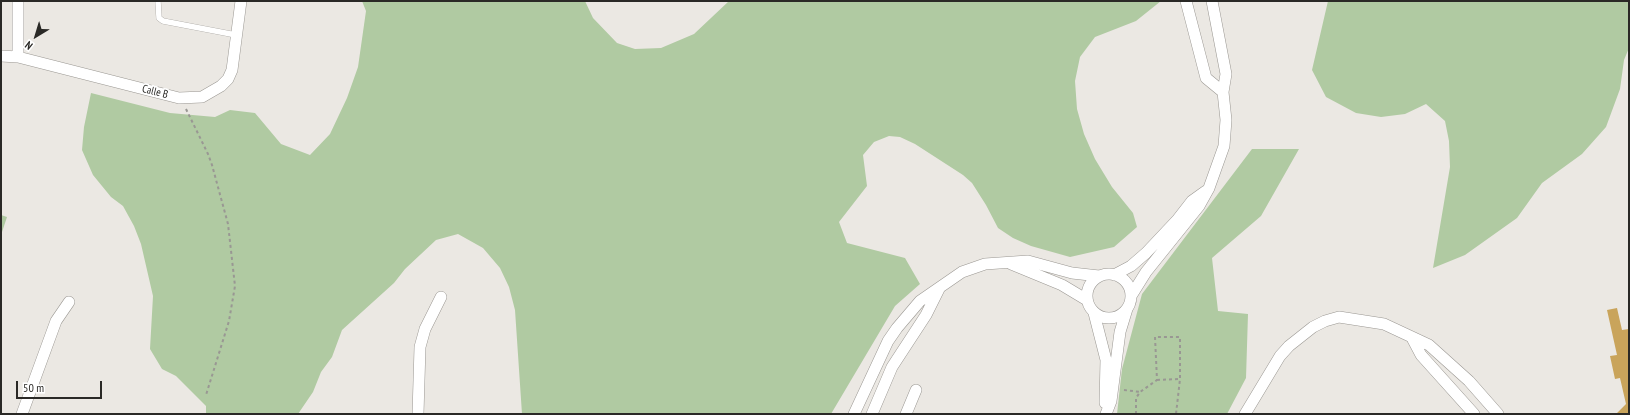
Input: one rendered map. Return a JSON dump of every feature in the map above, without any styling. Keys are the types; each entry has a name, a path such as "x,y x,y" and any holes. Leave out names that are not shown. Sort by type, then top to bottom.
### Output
{"street":[{"path":"18,1 18,57"},
{"name":"Calle B","path":"1,56 18,57 179,98 202,96 221,86 228,79 232,70 241,1"},
{"path":"1186,1 1206,78 1223,92"},
{"path":"1106,414 1113,388 1120,332 1131,296 1146,272 1199,206 1209,188 1224,146 1226,120 1223,92 1226,74 1212,1"},
{"path":"854,414 888,341 920,301 962,272 972,268 1007,262 1028,261 1072,273 1099,276 1114,275 1131,266 1146,253 1178,219 1192,201 1209,188"},
{"path":"1007,262 1057,283 1087,300"},
{"path":"1114,275 1126,283 1131,296"},
{"path":"1099,276 1088,287 1087,300 1094,314 1106,360 1106,414"},
{"path":"872,414 892,366 926,315 939,289"},
{"path":"418,414 420,346 425,329 441,297"},
{"path":"22,414 56,321 69,302"},
{"path":"1094,314 1108,319 1116,318 1127,309"},
{"path":"1245,414 1288,346 1305,332 1325,321 1339,318 1371,321 1398,330 1429,345 1469,382 1498,414"},
{"path":"898,328 903,327 907,329 911,338"},
{"path":"1412,338 1421,355 1472,412 1485,399"},
{"path":"906,414 916,390"}],"lane":[{"path":"158,1 159,18 163,21 236,35"}],"path":[{"path":"179,98 205,147 212,165 228,224 235,286 230,321 206,395"},
{"path":"1157,380 1155,337 1180,337 1180,379 1176,414"},
{"path":"1136,414 1136,398 1140,392 1157,380 1180,379"},
{"path":"1113,388 1140,392"}],"green space":[{"path":"362,1 585,1 593,18 617,43 635,49 661,48 694,34 729,1 1161,1 1136,21 1095,37 1080,57 1075,81 1077,109 1084,134 1095,159 1112,187 1133,213 1137,227 1114,247 1070,257 1031,246 1013,238 998,228 972,183 963,175 915,144 900,137 889,136 874,142 863,155 867,186 839,222 847,243 905,258 920,284 895,306 831,414 522,414 515,310 509,287 500,268 483,248 458,234 436,240 405,269 394,283 342,330 332,357 321,372 313,392 298,414 206,414 206,406 176,376 162,369 150,349 153,296 141,244 134,226 123,206 111,197 93,175 82,150 84,127 91,93 170,113 215,117 230,110 255,113 281,144 310,155 330,134 347,98 358,67 366,11"},
{"path":"1328,1 1629,1 1629,48 1624,60 1620,89 1606,127 1582,154 1542,183 1517,218 1465,255 1433,268 1450,167 1449,141 1445,121 1426,104 1405,114 1381,117 1356,113 1326,97 1312,70"},
{"path":"1252,149 1299,149 1261,216 1212,258 1218,311 1248,314 1246,378 1227,414 1117,414 1122,369 1142,294"},
{"path":"1,215 7,217 1,235"}],"building":[{"path":"1617,308 1622,330 1629,329 1628,414 1616,414 1626,404 1620,378 1615,379 1610,356 1617,355 1607,310"}]}
